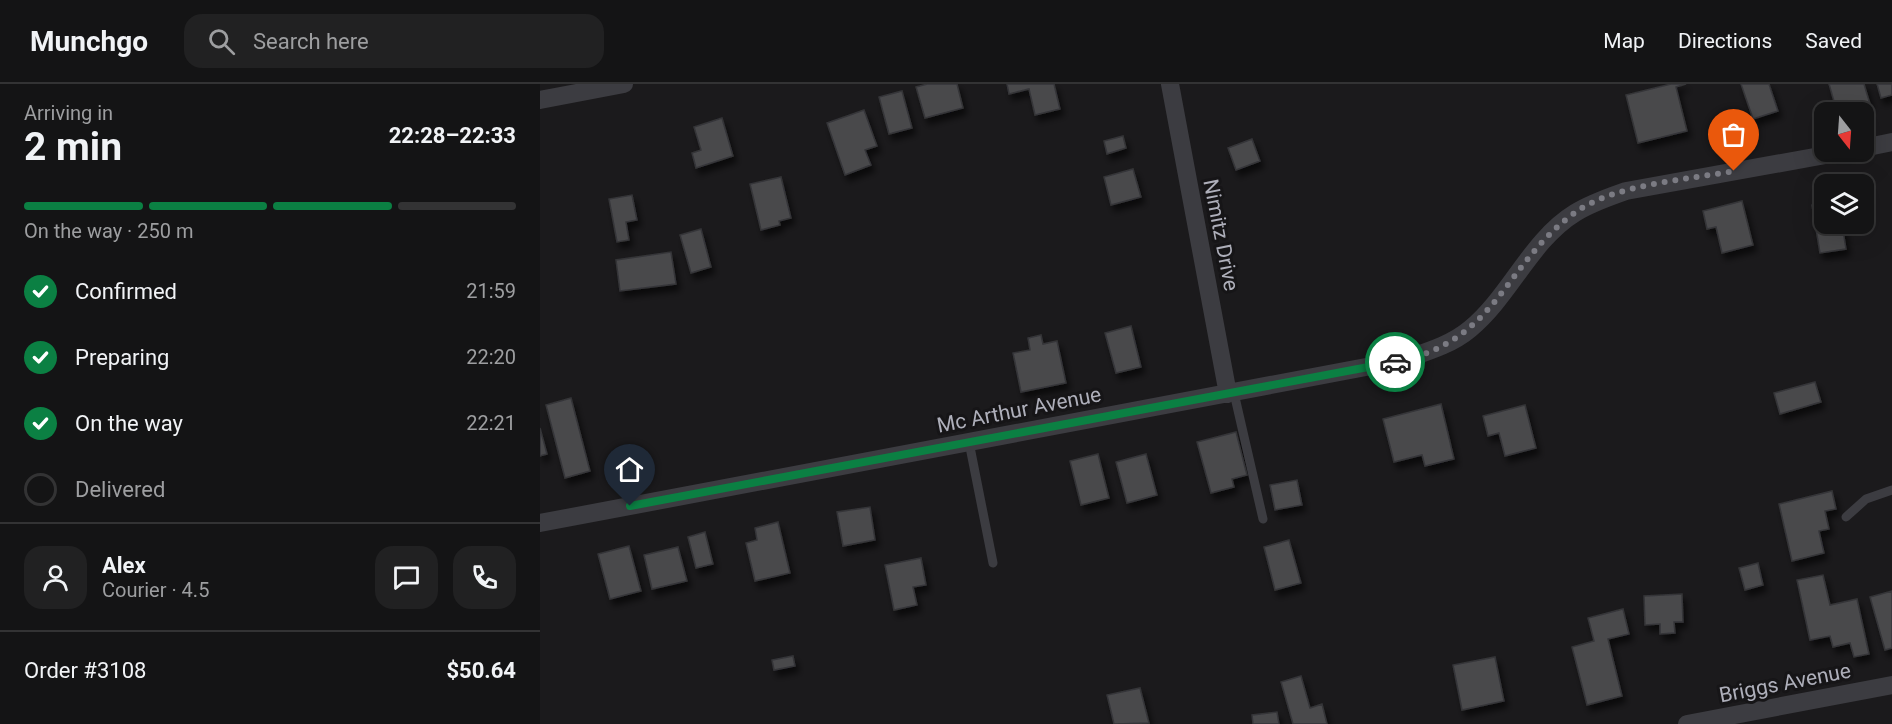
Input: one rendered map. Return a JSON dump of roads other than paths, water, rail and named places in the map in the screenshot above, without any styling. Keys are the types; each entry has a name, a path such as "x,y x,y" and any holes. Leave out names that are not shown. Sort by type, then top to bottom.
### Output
{"street":[{"path":"540,100 624,84"},
{"name":"Nimitz Drive","path":"1170,84 1231,393"},
{"path":"1874,146 1892,142"},
{"name":"Mc Arthur Avenue","path":"540,523 1403,360 1439,348 1469,330 1492,308 1556,229 1574,213 1626,191 1814,157"},
{"name":"Briggs Avenue","path":"1687,724 1892,685"}],"lane":[{"path":"1231,393 1263,519"},
{"path":"969,442 993,563"},
{"path":"1846,517 1871,496 1892,490"}]}
